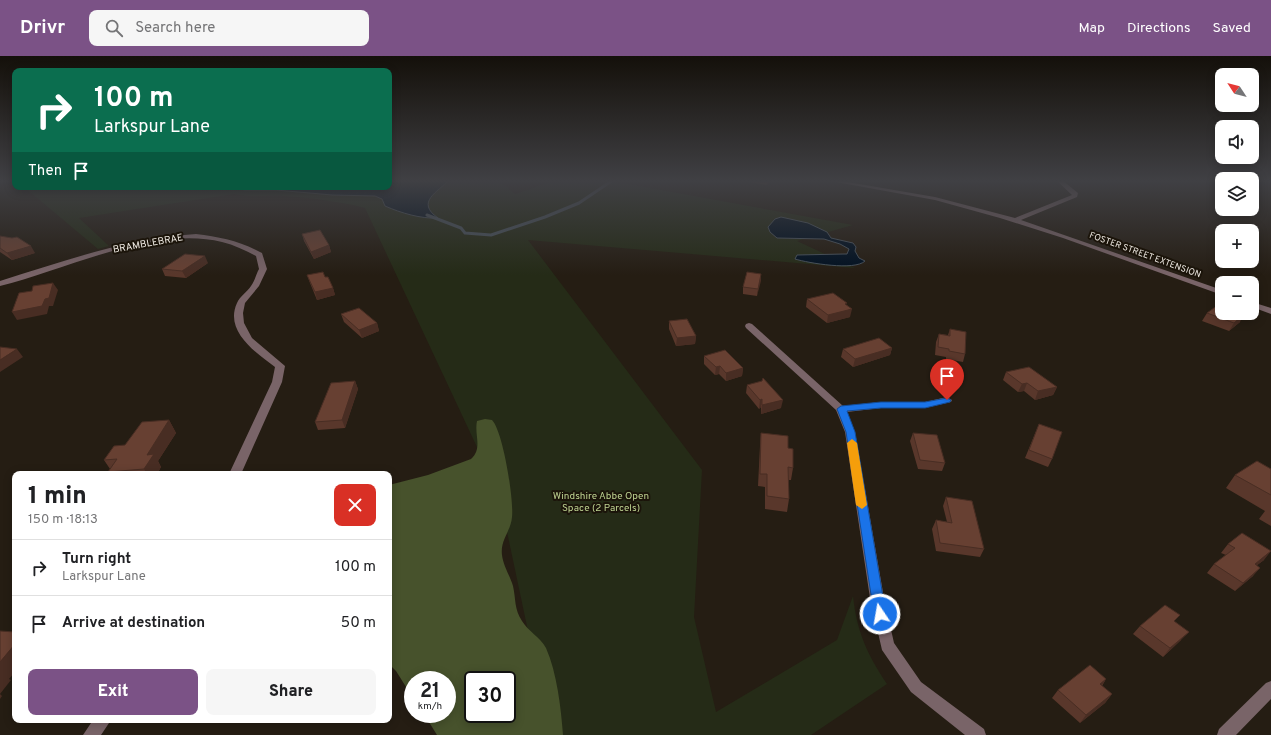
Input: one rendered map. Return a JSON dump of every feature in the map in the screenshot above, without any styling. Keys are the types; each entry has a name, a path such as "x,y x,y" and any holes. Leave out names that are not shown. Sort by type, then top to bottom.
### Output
{"street":[{"name":"FOSTER STREET EXTENSION","path":"986,212 1015,220 1215,291"},
{"path":"1015,220 1036,212"},
{"name":"BRAMBLEBRAE","path":"0,284 112,250 164,239 194,237 219,239 242,246 259,255 263,269 255,285 242,302 237,318 243,334 260,351 280,366 277,382 236,471"},
{"path":"1259,307 1271,311"},
{"path":"749,326 841,409 850,432 877,598 887,645 916,687 978,735"},
{"path":"841,409 881,405 925,405 947,400"},
{"path":"1225,735 1271,688"},
{"path":"91,735 101,723"}],"green space":[{"name":"Windshire Abbe Open Space (2 Parcels)","path":"53,212 120,212 79,218 109,246 98,249"},
{"name":"Windshire Abbe Open Space (2 Parcels)","path":"367,212 780,212 853,225 797,241 855,268 528,240 702,470 694,617 716,712 837,640 853,596 860,632 874,663 887,684 811,735 550,735 499,494"},
{"path":"485,419 492,420 500,437 504,451 512,508 511,522 502,550 503,559 513,586 516,608 519,617 541,641 550,658 558,691 563,735 437,735 430,723 456,723 456,671 404,671 404,684 392,667 392,484 428,475 471,459 475,455 477,446 477,421"}],"water":[{"path":"400,212 431,212 438,218 431,218"},
{"path":"781,217 808,223 827,232 831,238 853,243 856,247 855,251 859,258 865,261 860,264 842,266 820,264 795,259 797,255 847,254 849,249 840,244 824,239 777,238 770,232 768,227 775,219"}],"building":[{"path":"320,230 329,245 311,252 302,234"},
{"path":"0,236 12,238 17,237 31,246 7,253 0,248"},
{"path":"185,254 205,256 182,271 162,269"},
{"path":"323,272 325,277 328,277 333,288 315,292 307,275"},
{"path":"747,272 761,274 758,289 743,287"},
{"path":"53,283 49,298 45,299 42,306 12,312 19,293 32,291 33,286"},
{"path":"833,293 847,303 845,304 852,309 828,315 807,299"},
{"path":"1215,307 1215,316 1207,313"},
{"path":"359,308 377,323 359,330 341,314"},
{"path":"687,319 696,336 677,338 669,321"},
{"path":"1226,320 1237,320 1234,323"},
{"path":"950,329 966,332 965,354 938,347 939,334 950,336"},
{"path":"879,338 892,348 855,359 843,349"},
{"path":"0,347 17,349 0,360"},
{"path":"725,350 743,368 726,373 720,366 716,367 704,356"},
{"path":"1029,367 1057,387 1038,391 1027,383 1022,384 1006,372"},
{"path":"763,378 783,400 762,405 762,399 760,400 747,385 762,381"},
{"path":"355,381 342,420 315,422 331,383"},
{"path":"169,420 147,455 154,454 144,469 109,471 117,459 104,460 114,446 125,445 142,422"},
{"path":"1039,424 1062,432 1052,459 1029,450"},
{"path":"761,433 788,436 788,448 793,449 793,468 788,467 789,499 767,496 767,474 760,474"},
{"path":"913,433 937,435 945,463 920,460"},
{"path":"1257,461 1271,469 1271,495 1235,475"},
{"path":"946,497 972,501 984,549 940,543 936,520 952,523"},
{"path":"1242,533 1271,551 1255,564 1260,568 1243,583 1214,564 1235,548 1228,544"},
{"path":"1165,605 1180,615 1174,621 1189,632 1170,648 1140,626"},
{"path":"0,631 12,632 12,648 0,662"},
{"path":"1090,665 1106,679 1100,684 1112,694 1086,715 1058,690"}],"waterway":[{"path":"427,215 461,228 465,233 491,235 558,212"}],"slow traffic":[{"path":"852,443 862,505"}],"route":[{"path":"880,614 850,432 841,409 881,405 925,405 947,400"}]}
